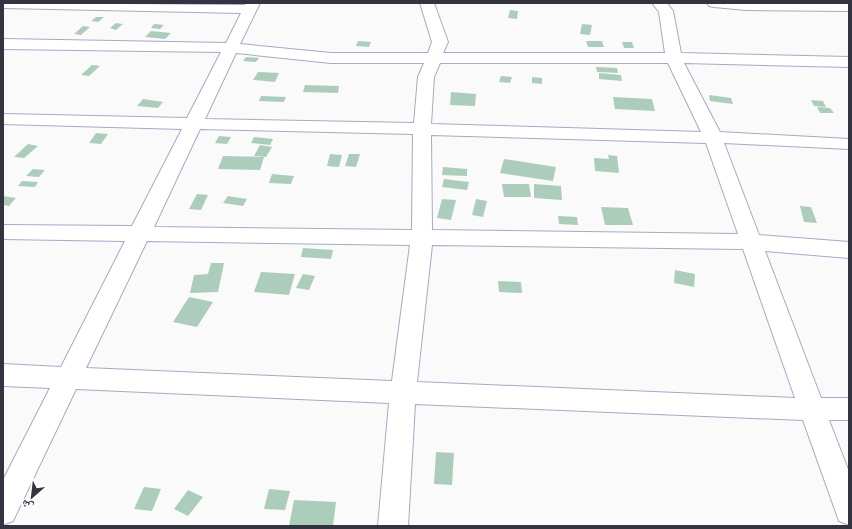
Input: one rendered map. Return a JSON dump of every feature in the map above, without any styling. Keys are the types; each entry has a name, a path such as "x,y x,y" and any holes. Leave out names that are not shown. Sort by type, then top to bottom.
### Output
{"street":[{"path":"393,526 404,393 422,237 422,129 426,77 440,42 427,3"},
{"path":"659,3 666,11 674,58 714,137 750,242 849,511"},
{"path":"714,3 746,6 849,7"},
{"path":"3,4 251,6 3,511"},
{"path":"3,44 231,48 331,58 674,58 849,62"},
{"path":"3,119 194,122 714,137 849,144"},
{"path":"3,232 750,242 849,250"},
{"path":"3,376 812,409 849,409"}],"building":[{"path":"510,10 518,11 517,19 508,18"},
{"path":"96,17 104,17 98,22 91,21"},
{"path":"116,23 123,24 116,30 110,28"},
{"path":"154,24 164,25 160,29 151,28"},
{"path":"582,24 592,25 590,35 580,34"},
{"path":"83,26 90,27 81,35 74,34"},
{"path":"151,31 171,33 165,39 145,37"},
{"path":"358,41 371,42 369,47 356,46"},
{"path":"586,41 602,41 604,47 588,47"},
{"path":"622,42 632,42 634,48 624,48"},
{"path":"246,57 259,58 256,62 243,61"},
{"path":"92,65 100,66 89,76 81,75"},
{"path":"596,67 617,68 618,73 597,72"},
{"path":"258,72 279,73 275,82 253,80"},
{"path":"599,73 621,75 622,81 599,79"},
{"path":"501,76 512,77 510,83 499,82"},
{"path":"532,77 542,78 542,84 532,83"},
{"path":"305,85 339,86 338,93 303,92"},
{"path":"451,92 476,94 475,106 450,105"},
{"path":"709,95 731,98 733,104 710,101"},
{"path":"261,96 286,97 284,102 259,101"},
{"path":"613,97 652,99 655,111 615,109"},
{"path":"143,99 163,102 158,108 137,106"},
{"path":"811,100 823,101 826,107 814,106"},
{"path":"817,107 830,108 834,113 820,113"},
{"path":"96,133 108,134 101,144 89,143"},
{"path":"219,136 231,137 227,144 215,143"},
{"path":"254,137 273,139 270,145 251,143"},
{"path":"28,144 38,146 24,158 14,157"},
{"path":"260,145 272,147 266,157 254,156"},
{"path":"330,154 342,155 339,167 327,166"},
{"path":"349,154 360,154 356,167 345,166"},
{"path":"608,155 617,156 619,173 595,171 594,158 609,159"},
{"path":"223,156 264,157 260,170 218,169"},
{"path":"504,159 556,167 553,181 500,173"},
{"path":"443,167 467,169 467,176 442,175"},
{"path":"33,169 45,170 39,177 26,176"},
{"path":"272,174 294,176 291,184 269,183"},
{"path":"444,179 469,182 467,190 442,187"},
{"path":"22,181 38,182 35,187 18,186"},
{"path":"502,184 529,184 531,197 504,197"},
{"path":"534,184 561,186 562,200 534,198"},
{"path":"197,194 208,195 201,210 189,209"},
{"path":"3,196 16,198 9,206 3,205"},
{"path":"228,196 247,199 243,206 223,203"},
{"path":"442,199 456,200 451,220 437,218"},
{"path":"476,199 487,201 483,217 472,215"},
{"path":"800,206 811,207 817,223 804,222"},
{"path":"601,207 628,208 633,225 605,225"},
{"path":"558,216 577,217 578,225 559,224"},
{"path":"303,248 333,250 331,259 301,257"},
{"path":"211,263 224,263 218,292 190,293 194,275 208,274"},
{"path":"675,270 695,274 694,287 674,283"},
{"path":"261,272 295,274 289,295 254,292"},
{"path":"303,274 315,276 309,290 296,288"},
{"path":"498,281 521,282 522,293 499,292"},
{"path":"189,297 213,302 197,327 173,322"},
{"path":"436,452 454,453 452,485 434,484"},
{"path":"144,487 161,489 152,511 134,509"},
{"path":"269,489 290,491 285,510 264,509"},
{"path":"188,490 203,497 188,516 174,509"},
{"path":"294,500 336,502 333,526 289,526"}]}
